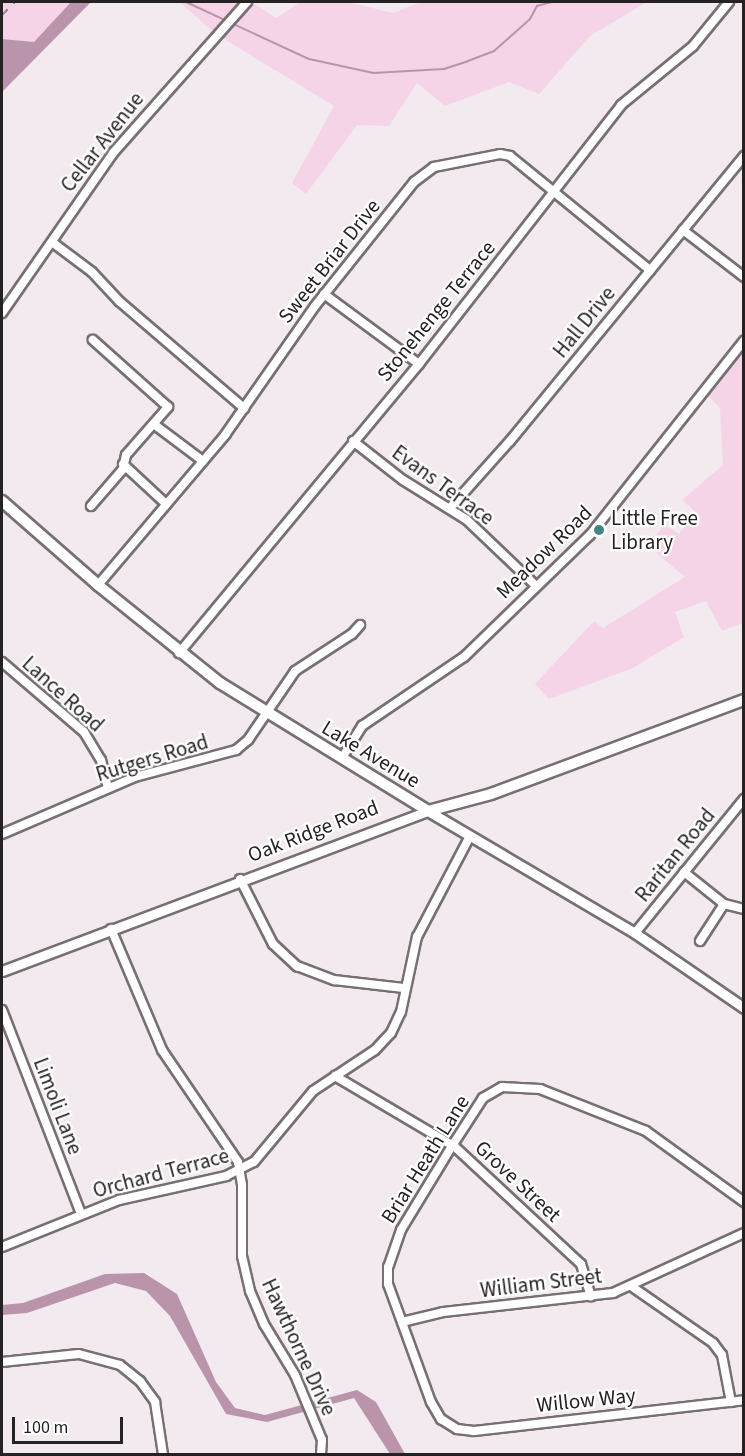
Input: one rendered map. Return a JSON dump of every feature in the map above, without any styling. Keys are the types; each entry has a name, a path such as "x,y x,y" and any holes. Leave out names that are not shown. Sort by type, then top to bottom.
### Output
{"main road":[{"name":"Lake Avenue","path":"2,501 179,653 265,713 428,811"},
{"name":"Oak Ridge Road","path":"428,811 491,794 744,700"}],"street":[{"name":"Stonehenge Terrace","path":"179,653 419,364 621,105 693,46 729,2"},
{"name":"Cellar Avenue","path":"2,314 113,153 246,3"},
{"name":"Sweet Briar Drive","path":"98,585 203,461 244,408 324,294 414,182 434,167 506,154 555,190 650,270"},
{"name":"Hall Drive","path":"450,508 744,156"},
{"path":"683,230 744,277"},
{"path":"52,242 92,272 119,301 244,408"},
{"path":"324,294 419,364"},
{"path":"91,506 123,469 126,455 168,407 93,340"},
{"name":"Meadow Road","path":"342,758 362,726 464,657 535,585 603,521 744,341"},
{"path":"155,424 203,461"},
{"name":"Evans Terrace","path":"353,441 403,480 450,508 535,585"},
{"path":"123,464 166,504"},
{"name":"Rutgers Road","path":"2,834 108,788 236,750 248,740 295,671 352,634 360,625"},
{"name":"Lance Road","path":"2,662 84,732 98,753 108,788"},
{"name":"Raritan Road","path":"635,933 744,799"},
{"name":"Lake Avenue","path":"428,811 635,933 744,1008"},
{"name":"Oak Ridge Road","path":"2,971 240,879 428,811"},
{"name":"Orchard Terrace","path":"2,1247 81,1214 145,1193 241,1170 254,1162 294,1110 335,1076 386,1040 401,1012 404,988 426,917 470,836"},
{"path":"684,872 724,904 744,909"},
{"path":"240,879 273,944 297,966 334,980 404,988"},
{"path":"700,941 724,904"},
{"name":"Hawthorne Drive","path":"111,929 162,1050 232,1149 241,1170 242,1256 250,1291 322,1440 321,1455"},
{"name":"Limoli Lane","path":"2,1010 81,1214"},
{"name":"Grove Street","path":"335,1076 452,1146 581,1264 591,1298"},
{"name":"Briar Heath Lane","path":"438,1415 388,1284 394,1247 452,1146 490,1092 519,1086 540,1089 646,1131 744,1202"},
{"name":"William Street","path":"402,1322 443,1312 591,1298 631,1286 744,1233"},
{"path":"631,1286 713,1343 722,1355 731,1402"},
{"path":"2,1362 79,1354 120,1365 140,1381 154,1402 164,1455"},
{"name":"Willow Way","path":"438,1415 457,1429 474,1431 744,1400"}],"shaded area":[{"path":"2,2 71,2 34,42 2,39"},
{"path":"71,2 91,2 2,92 2,39 34,42"},
{"path":"179,2 252,2 276,18 300,2 348,2 393,13 421,2 647,2 590,36 539,94 509,82 445,106 417,83 389,126 357,125 306,194 292,183 334,106 216,34"},
{"path":"743,343 743,623 722,631 706,601 675,612 684,637 633,668 549,699 535,684 594,621 603,628 685,577 647,545 665,525 679,534 696,512 682,500 723,465 720,408 704,392"},
{"path":"144,1273 177,1294 216,1382 235,1408 265,1415 357,1390 376,1402 405,1454 390,1454 354,1398 267,1422 226,1414 170,1316 146,1291 115,1283 27,1313 2,1315 2,1305 23,1303 105,1274"}],"waterway":[{"path":"186,2 309,59 373,73 444,69 494,51 530,19 537,6 552,2"}],"railway":[{"path":"2,15 15,2"}],"place":[{"name":"Little Free Library","path":"599,530"}]}
